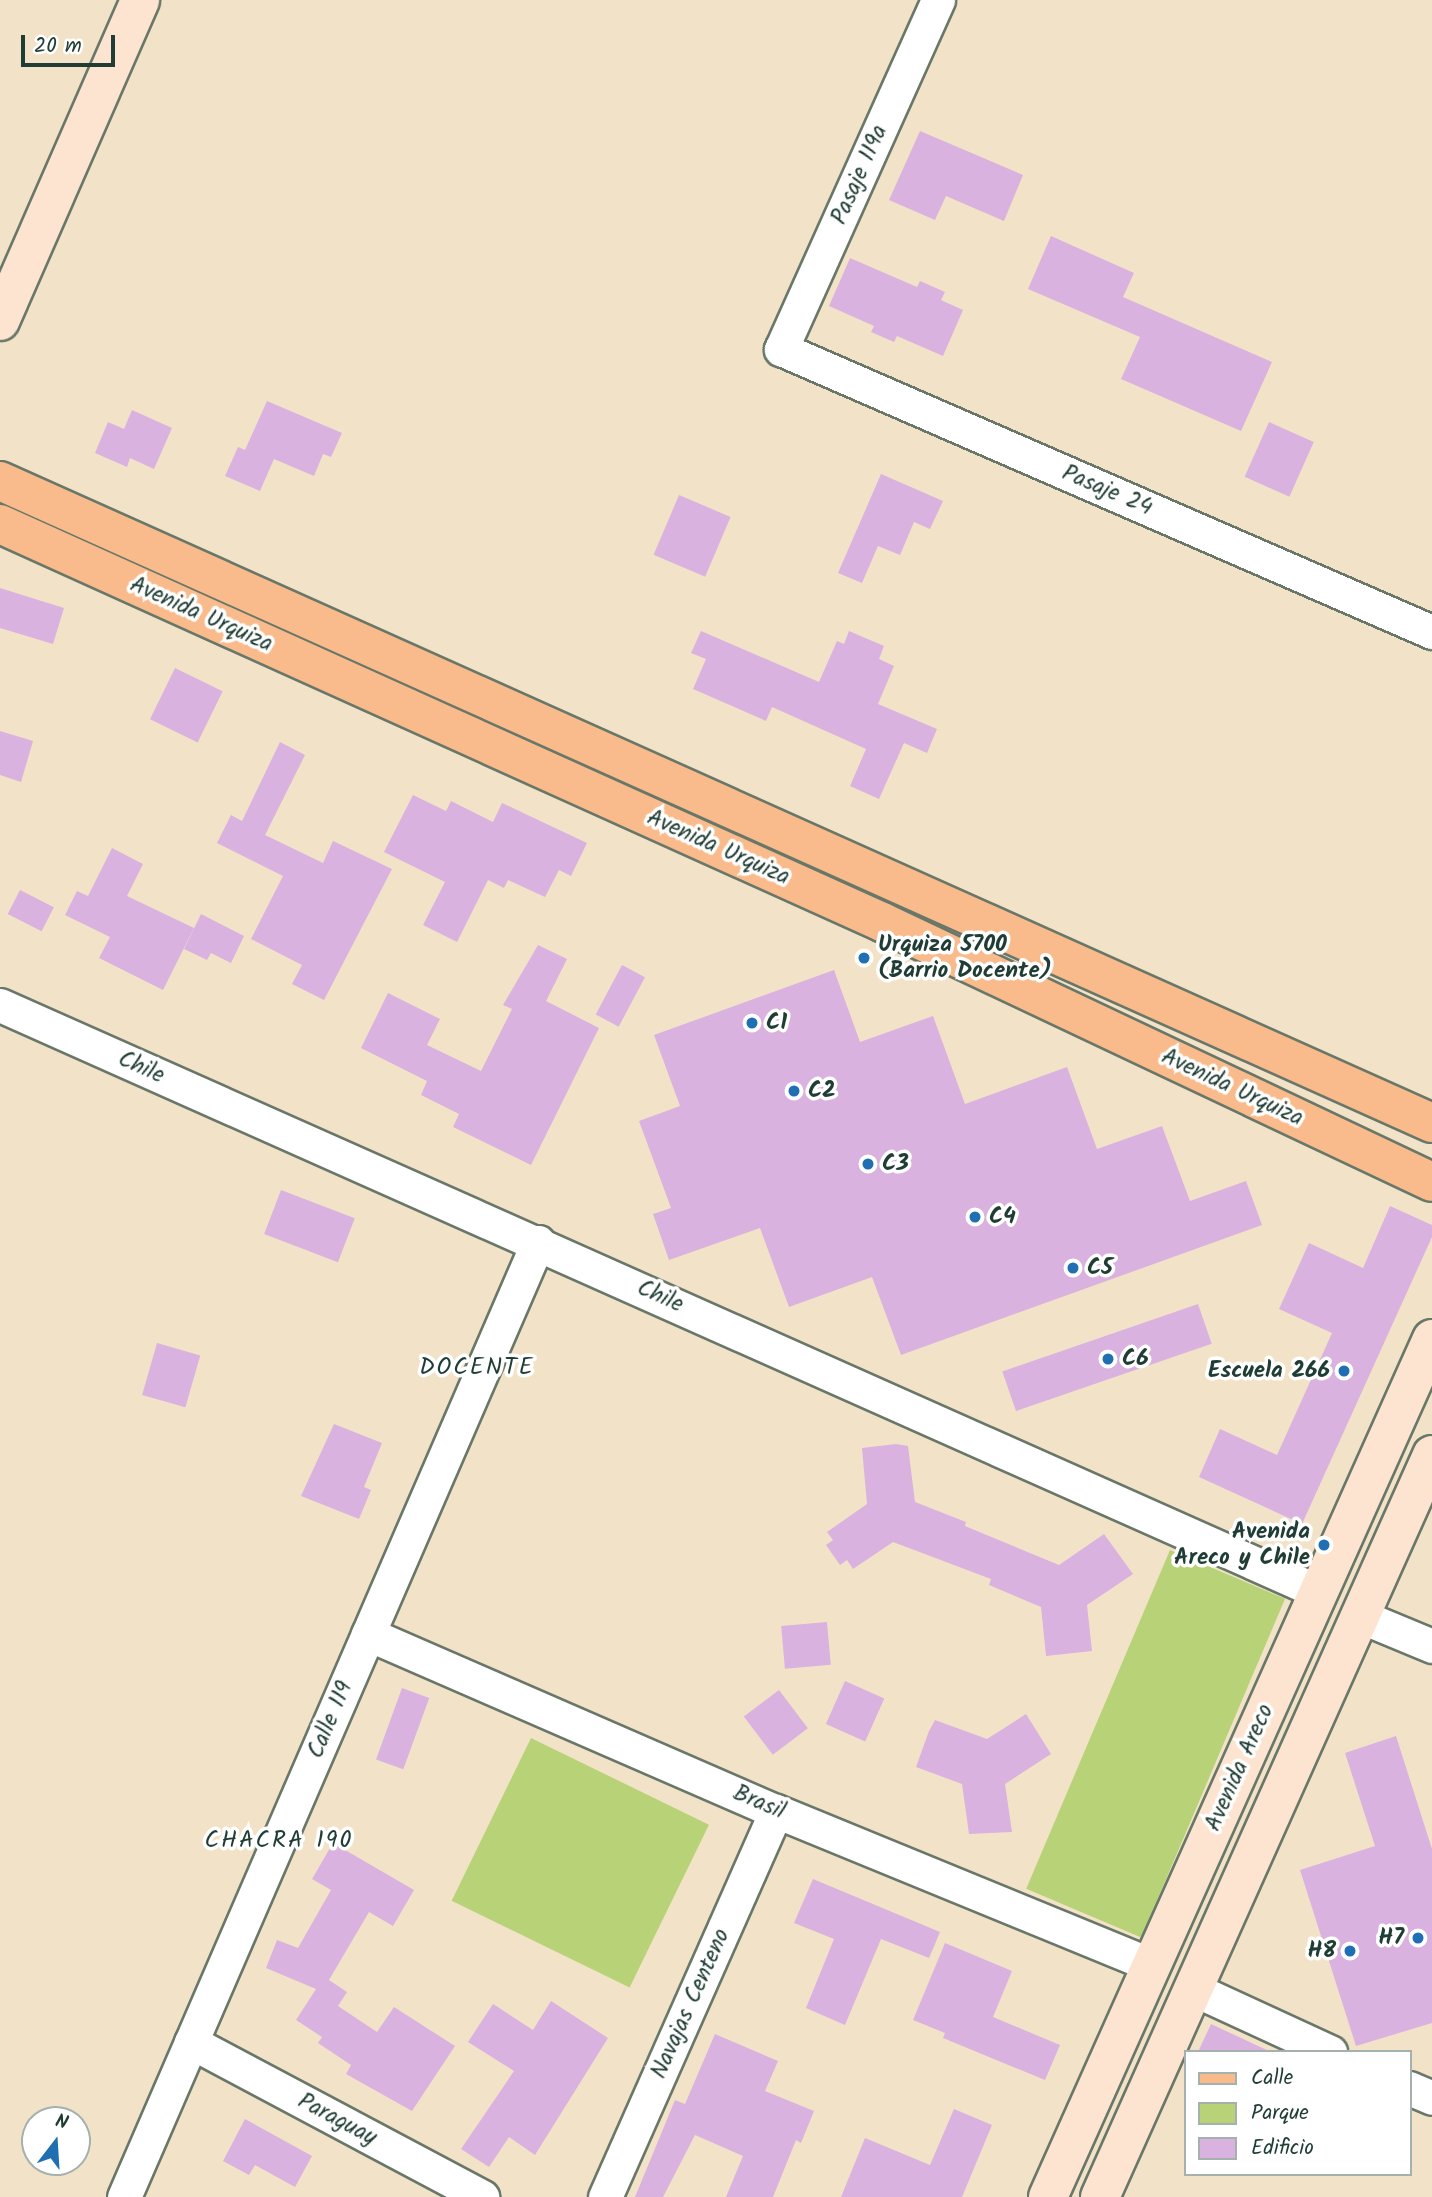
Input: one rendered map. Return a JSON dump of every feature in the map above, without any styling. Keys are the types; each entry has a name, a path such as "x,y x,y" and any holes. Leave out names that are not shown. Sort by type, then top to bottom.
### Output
{"main road":[{"path":"0,321 140,0"},
{"name":"Avenida Urquiza","path":"0,481 1432,1123"},
{"name":"Avenida Urquiza","path":"0,524 882,922 1432,1182"},
{"name":"Avenida Areco","path":"1048,2197 1432,1339"},
{"name":"Avenida Areco","path":"1100,2197 1432,1455"}],"street":[{"name":"Pasaje 119a","path":"781,349 938,0"},
{"name":"Pasaje 24","path":"781,349 1432,632"},
{"name":"Chile","path":"0,1005 538,1242 1319,1592"},
{"name":"Calle 119","path":"124,2197 538,1242"},
{"path":"1360,1616 1432,1646"},
{"name":"Brasil","path":"369,1633 776,1811 1152,1965"},
{"name":"Navajas Centeno","path":"605,2197 776,1811"},
{"path":"1193,1989 1326,2050"},
{"name":"Paraguay","path":"191,2042 482,2197"},
{"path":"1411,2089 1432,2098"}],"green space":[{"path":"1170,1550 1285,1599 1141,1938 1026,1889"},
{"path":"531,1738 709,1825 630,1987 452,1901"}],"building":[{"path":"920,131 1023,175 1004,221 946,196 935,220 889,200"},
{"path":"1051,236 1134,273 1123,297 1272,362 1241,431 1121,379 1140,337 1028,289"},
{"path":"850,258 917,287 920,281 945,292 941,300 963,310 943,356 897,336 894,342 871,332 874,326 829,306"},
{"path":"267,401 342,433 331,457 323,454 314,476 274,459 260,491 225,476 238,447 245,450"},
{"path":"132,410 172,428 154,469 130,458 127,467 95,453 108,422 124,429"},
{"path":"1269,422 1314,442 1289,497 1245,477"},
{"path":"881,474 943,501 930,529 914,522 900,555 878,546 862,583 838,573"},
{"path":"679,495 731,517 705,577 654,555"},
{"path":"0,588 64,608 53,644 0,628"},
{"path":"701,631 819,682 837,641 844,644 849,631 884,646 879,659 894,666 878,704 937,729 927,753 904,743 879,799 850,786 866,749 772,707 766,721 693,689 706,659 691,653"},
{"path":"175,668 223,691 198,742 150,719"},
{"path":"0,731 33,741 21,782 0,775"},
{"path":"280,742 305,755 265,835 323,863 333,841 392,869 324,1000 292,984 302,965 251,939 283,876 217,843 231,815 242,821"},
{"path":"413,795 446,811 451,801 493,822 502,803 587,843 571,876 559,870 545,897 508,880 504,888 488,880 457,942 423,925 445,882 384,852"},
{"path":"112,848 143,864 127,896 194,928 163,990 99,958 110,937 65,915 77,891 88,896"},
{"path":"20,890 54,907 42,931 8,914"},
{"path":"201,914 244,936 231,963 211,953 207,960 184,949"},
{"path":"538,945 567,959 546,1001 599,1028 531,1165 453,1127 459,1114 421,1095 427,1081 361,1048 388,993 440,1019 427,1045 481,1071 512,1009 503,1005"},
{"path":"622,965 645,977 619,1027 596,1014"},
{"path":"834,970 860,1042 933,1016 965,1104 1067,1067 1097,1149 1162,1126 1190,1201 1246,1181 1262,1225 901,1355 872,1277 789,1307 760,1228 669,1260 653,1214 671,1208 639,1121 680,1106 654,1035"},
{"path":"281,1190 355,1218 338,1262 264,1234"},
{"path":"1390,1206 1432,1225 1432,1237 1302,1524 1199,1477 1220,1429 1277,1455 1332,1333 1279,1309 1309,1243 1363,1268"},
{"name":"C6","path":"1198,1304 1212,1344 1016,1411 1002,1371"},
{"path":"157,1343 200,1355 185,1407 142,1395"},
{"path":"334,1424 382,1443 364,1487 371,1490 359,1519 301,1496"},
{"path":"896,1444 908,1446 915,1502 966,1522 965,1526 1059,1565 1104,1534 1133,1574 1087,1605 1092,1651 1046,1656 1041,1607 989,1585 991,1579 893,1542 853,1569 847,1560 840,1565 826,1545 833,1540 827,1532 867,1504 862,1448"},
{"path":"827,1622 831,1665 785,1669 781,1626"},
{"path":"845,1681 884,1698 865,1741 826,1724"},
{"path":"402,1688 429,1698 403,1769 376,1759"},
{"path":"779,1690 808,1728 773,1755 744,1716"},
{"path":"1026,1714 1051,1754 1005,1784 1012,1832 969,1834 962,1784 916,1767 929,1731 935,1720 987,1739"},
{"path":"1396,1736 1432,1849 1432,2023 1356,2046 1300,1870 1375,1846 1345,1753"},
{"path":"333,1843 414,1890 393,1926 369,1912 329,1980 347,1992 338,2006 377,2032 394,2007 455,2046 412,2111 346,2074 351,2065 318,2043 322,2037 296,2020 316,1989 266,1968 277,1940 298,1948 331,1890 312,1879"},
{"path":"813,1879 940,1932 929,1958 881,1939 845,2025 806,2008 834,1939 794,1923"},
{"path":"945,1943 1012,1971 993,2017 1060,2045 1045,2080 943,2038 945,2033 913,2020"},
{"path":"551,2001 608,2038 535,2155 509,2137 489,2167 461,2149 514,2071 468,2042 493,2004 533,2030"},
{"path":"1211,2024 1267,2050 1199,2050"},
{"path":"715,2034 778,2061 765,2091 814,2111 801,2143 796,2140 773,2197 726,2197 743,2156 695,2135 663,2197 635,2197 675,2100 685,2104"},
{"path":"954,2109 992,2125 962,2197 841,2197 865,2138 930,2165"},
{"path":"245,2119 312,2156 295,2187 255,2165 249,2175 223,2161"}],"place":[{"name":"Urquiza 5700 (Barrio Docente)","path":"864,958"},
{"name":"C1","path":"752,1023"},
{"name":"C2","path":"794,1091"},
{"name":"C3","path":"868,1164"},
{"name":"C4","path":"975,1217"},
{"name":"C5","path":"1073,1268"},
{"name":"C6","path":"1108,1359"},
{"name":"Escuela 266","path":"1344,1371"},
{"name":"Avenida Areco y Chile","path":"1324,1545"},
{"name":"H7","path":"1418,1938"},
{"name":"H8","path":"1350,1951"}],"district":[{"name":"DOCENTE","path":"477,1368"},
{"name":"CHACRA 190","path":"279,1841"}]}
